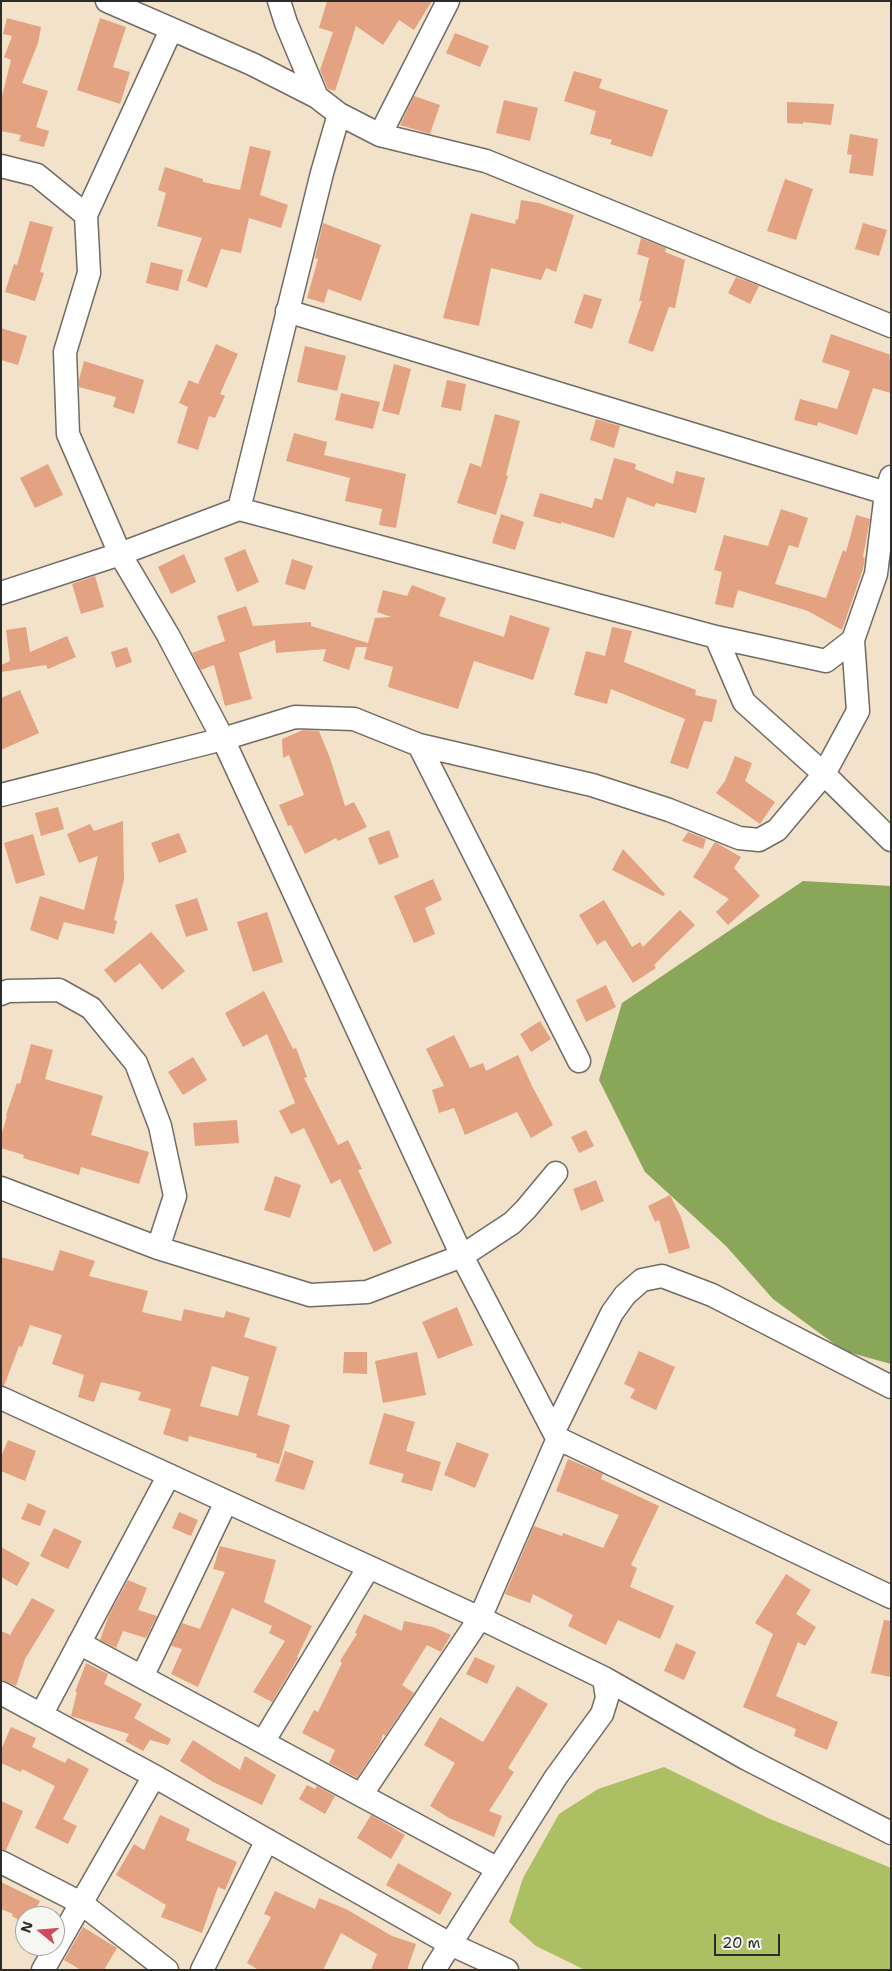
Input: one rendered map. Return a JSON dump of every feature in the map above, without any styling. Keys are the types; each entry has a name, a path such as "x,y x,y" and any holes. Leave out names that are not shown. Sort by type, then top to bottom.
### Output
{"street":[{"path":"107,1 252,64 317,97 339,114 380,135 486,161 891,326"},
{"path":"278,1 317,97"},
{"path":"380,135 448,1"},
{"path":"171,30 86,214 89,273 65,352 68,434 120,554 168,635 223,739 462,1256 555,1435 556,1443 480,1618 361,1795"},
{"path":"239,509 287,311 339,114"},
{"path":"1,166 37,175 86,214"},
{"path":"1,796 223,739 295,717 354,719 419,745 592,785 668,810 739,838 759,840 777,830 824,774 858,711 852,640 876,574 888,485 287,311"},
{"path":"1,593 120,554 239,509 716,637 826,661 852,640"},
{"path":"716,637 744,702 824,774 891,840"},
{"path":"419,745 579,1061"},
{"path":"1,994 8,991 59,990 91,1008 136,1063 160,1126 174,1196 158,1248"},
{"path":"1,1188 158,1248 310,1295 368,1292 462,1256 512,1223 556,1173"},
{"path":"555,1435 612,1313 624,1295 642,1280 662,1276 712,1296 891,1387"},
{"path":"2,1401 169,1475 480,1618 604,1678 747,1759 891,1833"},
{"path":"555,1435 891,1597"},
{"path":"41,1714 169,1475"},
{"path":"142,1677 226,1502"},
{"path":"263,1742 369,1567"},
{"path":"79,1643 498,1869"},
{"path":"434,1970 556,1777 602,1714 607,1698 604,1678"},
{"path":"1,1693 154,1776 450,1944 507,1970"},
{"path":"43,1970 154,1776"},
{"path":"202,1970 267,1840"},
{"path":"1,1862 81,1903 167,1970"}],"green space":[{"path":"803,881 891,886 891,1364 844,1351 773,1299 726,1246 645,1172 599,1080 622,1003"},
{"path":"664,1767 770,1819 889,1867 891,1869 891,1970 585,1970 536,1946 509,1922 523,1878 559,1814 598,1789"}],"building":[{"path":"327,1 432,1 414,30 399,20 383,45 356,26 335,91 328,89 320,70 333,32 319,28"},
{"path":"7,18 41,27 38,43 22,83 48,91 36,127 49,131 44,147 19,141 21,135 1,131 1,100 11,60 4,57 12,36 3,34"},
{"path":"100,18 126,27 113,67 130,72 120,104 77,90"},
{"path":"455,33 489,46 480,67 446,53"},
{"path":"574,71 602,79 599,88 668,110 652,157 610,144 612,140 590,134 596,111 564,101"},
{"path":"414,96 440,105 430,134 400,125"},
{"path":"504,100 538,108 530,141 496,133"},
{"path":"787,102 834,104 831,125 803,122 803,124 787,123"},
{"path":"850,134 878,139 873,176 849,173 852,155 847,154"},
{"path":"250,146 271,151 260,195 288,205 281,228 249,218 241,253 221,249 207,288 187,281 202,238 157,226 166,193 158,190 165,167 203,179 203,182 240,190"},
{"path":"785,179 813,189 796,240 767,231"},
{"path":"521,200 539,203 574,215 556,272 546,268 541,280 491,268 479,326 443,318 471,213 515,224 516,219 518,220"},
{"path":"30,221 53,227 40,272 44,273 35,301 5,292 14,264 17,265"},
{"path":"323,223 381,245 361,301 328,289 324,303 307,298 318,259 315,258"},
{"path":"863,223 887,230 879,256 855,249"},
{"path":"641,238 666,248 665,252 685,260 675,308 669,307 653,352 628,343 642,301 639,301 649,258 637,254"},
{"path":"151,262 183,270 178,291 146,283"},
{"path":"736,277 759,286 750,304 728,293"},
{"path":"584,294 602,299 592,329 574,323"},
{"path":"1,328 27,336 18,365 1,360"},
{"path":"831,334 891,355 891,393 873,388 857,435 818,422 817,426 794,420 800,399 837,409 850,371 822,362"},
{"path":"216,344 238,354 220,394 225,396 215,418 209,416 198,450 177,443 188,407 179,403 189,380 198,384"},
{"path":"305,346 346,356 337,391 297,382"},
{"path":"84,361 144,380 134,414 113,407 116,397 79,387"},
{"path":"394,364 411,369 399,415 382,411"},
{"path":"447,380 466,384 461,411 441,407"},
{"path":"341,393 380,402 373,429 335,420"},
{"path":"495,414 520,421 506,475 508,476 496,515 457,503 470,463 481,467"},
{"path":"596,419 620,426 614,448 590,440"},
{"path":"294,433 327,442 324,455 406,474 396,528 379,525 382,509 345,501 350,478 286,461"},
{"path":"614,458 636,464 635,469 673,484 676,471 705,478 696,513 656,503 654,507 627,497 614,538 561,522 561,524 533,516 540,493 592,508 595,498 602,500"},
{"path":"48,464 63,495 35,508 20,478"},
{"path":"781,509 808,518 798,548 789,545 775,584 826,598 843,550 846,552 856,515 870,519 863,557 865,558 863,569 842,630 808,611 738,590 733,608 715,604 722,572 714,570 724,535 768,546"},
{"path":"501,514 524,522 515,550 492,543"},
{"path":"245,549 259,582 237,592 224,558"},
{"path":"184,554 196,582 171,594 158,567"},
{"path":"292,559 313,566 305,590 285,584"},
{"path":"95,576 104,607 81,614 72,584"},
{"path":"412,585 446,598 439,616 504,637 510,615 550,628 533,680 474,661 458,709 388,687 393,667 364,659 367,647 356,647 349,670 323,661 326,649 276,653 275,640 239,653 252,699 225,706 214,665 201,670 192,653 225,641 217,616 246,606 253,626 311,622 311,626 368,643 375,618 391,617 377,612 383,590 407,596"},
{"path":"26,627 30,652 67,636 76,657 48,669 46,665 1,672 1,665 10,661 6,630"},
{"path":"612,627 632,631 624,662 696,690 695,695 717,700 712,722 704,721 688,769 670,763 685,719 611,689 607,704 574,695 586,651 605,656"},
{"path":"127,647 132,662 116,668 111,652"},
{"path":"20,690 39,733 1,750 1,698"},
{"path":"303,730 319,731 330,758 345,806 354,802 367,827 338,841 336,838 305,854 291,825 288,826 279,805 304,795 289,755 283,758 282,739"},
{"path":"735,756 752,763 745,781 775,802 760,824 716,793 725,781"},
{"path":"58,807 64,829 41,836 35,813"},
{"path":"123,821 124,880 114,920 117,921 114,934 64,922 58,940 30,930 40,896 84,910 98,856 79,863 67,834 90,824 94,831"},
{"path":"389,830 399,857 379,865 368,838"},
{"path":"688,832 706,839 703,849 682,841"},
{"path":"179,833 187,852 159,863 151,843"},
{"path":"33,834 45,875 16,884 4,843"},
{"path":"715,842 741,857 734,868 760,896 728,925 716,912 729,899 693,877"},
{"path":"623,849 665,894 663,896 612,870"},
{"path":"433,879 442,900 425,908 435,934 414,943 394,896"},
{"path":"197,898 208,930 186,937 175,905"},
{"path":"604,900 632,947 640,942 643,947 680,910 695,925 654,965 656,968 633,983 605,940 597,945 579,915"},
{"path":"267,912 283,962 253,972 237,922"},
{"path":"151,932 185,971 162,990 140,963 115,983 104,970"},
{"path":"606,985 616,1007 586,1022 576,1000"},
{"path":"264,991 293,1049 296,1048 307,1077 304,1078 338,1145 348,1140 362,1169 358,1170 392,1243 374,1252 340,1179 331,1184 304,1128 291,1134 279,1111 295,1103 267,1034 243,1047 225,1013"},
{"path":"540,1021 551,1039 531,1052 520,1034"},
{"path":"454,1035 470,1068 483,1063 486,1071 518,1055 553,1125 531,1138 517,1112 465,1135 454,1108 439,1113 432,1090 444,1086 426,1049"},
{"path":"31,1044 53,1050 45,1079 103,1096 91,1135 149,1152 139,1184 81,1167 79,1175 23,1158 24,1155 1,1148 1,1136 6,1115 17,1083 20,1084"},
{"path":"193,1057 207,1080 183,1095 168,1072"},
{"path":"237,1120 239,1143 195,1146 193,1123"},
{"path":"586,1130 594,1146 579,1153 571,1137"},
{"path":"275,1176 301,1185 290,1218 264,1210"},
{"path":"596,1180 604,1201 581,1211 573,1189"},
{"path":"670,1195 681,1217 690,1248 669,1254 659,1220 655,1222 648,1206"},
{"path":"60,1250 95,1261 89,1276 148,1291 142,1312 181,1321 184,1309 224,1318 226,1311 250,1318 244,1337 277,1347 257,1415 290,1425 279,1464 256,1457 257,1454 189,1436 188,1442 163,1434 171,1409 138,1400 141,1392 101,1382 94,1402 78,1397 84,1375 52,1364 62,1335 30,1325 22,1347 19,1346 4,1386 1,1385 1,1257 53,1271","holes":["212,1366 249,1377 238,1416 200,1406"]},
{"path":"457,1307 473,1345 438,1359 422,1322"},
{"path":"639,1351 675,1367 656,1410 630,1398 635,1389 624,1384"},
{"path":"344,1352 367,1352 367,1374 343,1373"},
{"path":"417,1352 426,1395 383,1403 375,1361"},
{"path":"384,1413 415,1422 406,1451 441,1462 432,1491 401,1482 404,1474 369,1464"},
{"path":"8,1440 36,1451 25,1481 1,1471 1,1457"},
{"path":"457,1442 489,1454 475,1488 444,1475"},
{"path":"285,1451 314,1461 304,1490 275,1481"},
{"path":"568,1459 603,1474 601,1479 659,1506 631,1565 637,1568 630,1587 674,1606 660,1639 618,1620 606,1645 568,1626 573,1615 533,1594 530,1603 505,1594 534,1526 562,1536 563,1533 603,1548 619,1515 556,1491"},
{"path":"28,1503 46,1511 40,1526 21,1519"},
{"path":"179,1512 198,1520 191,1536 172,1528"},
{"path":"54,1528 82,1541 68,1569 40,1556"},
{"path":"220,1546 276,1560 264,1602 312,1626 298,1658 272,1702 253,1692 285,1641 269,1633 272,1626 232,1608 198,1687 171,1674 182,1649 171,1646 182,1623 200,1629 225,1572 213,1569"},
{"path":"1,1547 30,1563 17,1586 1,1577"},
{"path":"786,1574 811,1590 796,1614 816,1627 805,1646 798,1642 776,1696 838,1722 827,1750 794,1736 796,1729 743,1707 773,1634 755,1623"},
{"path":"128,1580 147,1588 138,1610 157,1616 146,1638 123,1631 116,1648 100,1640 109,1615"},
{"path":"32,1598 55,1610 25,1659 16,1686 1,1680 1,1631 10,1635"},
{"path":"364,1614 402,1631 404,1621 433,1627 451,1635 441,1652 427,1645 402,1685 414,1693 385,1736 383,1734 380,1743 357,1778 329,1763 335,1750 302,1733 314,1710 318,1712 342,1663 340,1661 357,1634 355,1633"},
{"path":"884,1620 891,1621 891,1677 871,1673"},
{"path":"676,1643 696,1652 684,1680 664,1671"},
{"path":"475,1657 495,1666 487,1684 466,1674"},
{"path":"86,1663 108,1674 104,1684 142,1704 134,1718 171,1739 168,1745 150,1740 143,1751 125,1741 129,1734 71,1716 77,1692 75,1692"},
{"path":"517,1686 548,1704 508,1768 514,1772 489,1811 502,1816 494,1837 449,1818 430,1806 455,1763 424,1745 440,1717 483,1742"},
{"path":"11,1727 36,1738 32,1747 65,1763 68,1758 89,1769 63,1819 77,1826 68,1844 35,1828 55,1786 22,1769 21,1772 1,1763 1,1750"},
{"path":"193,1740 240,1770 245,1756 276,1775 262,1805 213,1782 180,1761"},
{"path":"307,1785 315,1789 317,1786 335,1796 325,1814 299,1799"},
{"path":"1,1801 23,1811 6,1850 1,1849"},
{"path":"160,1815 190,1829 186,1840 237,1862 225,1890 218,1887 202,1933 161,1917 166,1905 116,1875 134,1844 144,1850"},
{"path":"371,1815 405,1835 391,1859 357,1838"},
{"path":"398,1863 452,1893 440,1915 386,1885"},
{"path":"1,1882 40,1901 37,1906 15,1906 15,1918 12,1916 13,1914 1,1909"},
{"path":"275,1891 315,1909 319,1898 346,1909 392,1936 416,1944 407,1970 371,1970 377,1954 341,1933 323,1970 259,1970 247,1963 271,1917 264,1914"},
{"path":"83,1927 117,1948 104,1970 81,1970 64,1960"}]}
